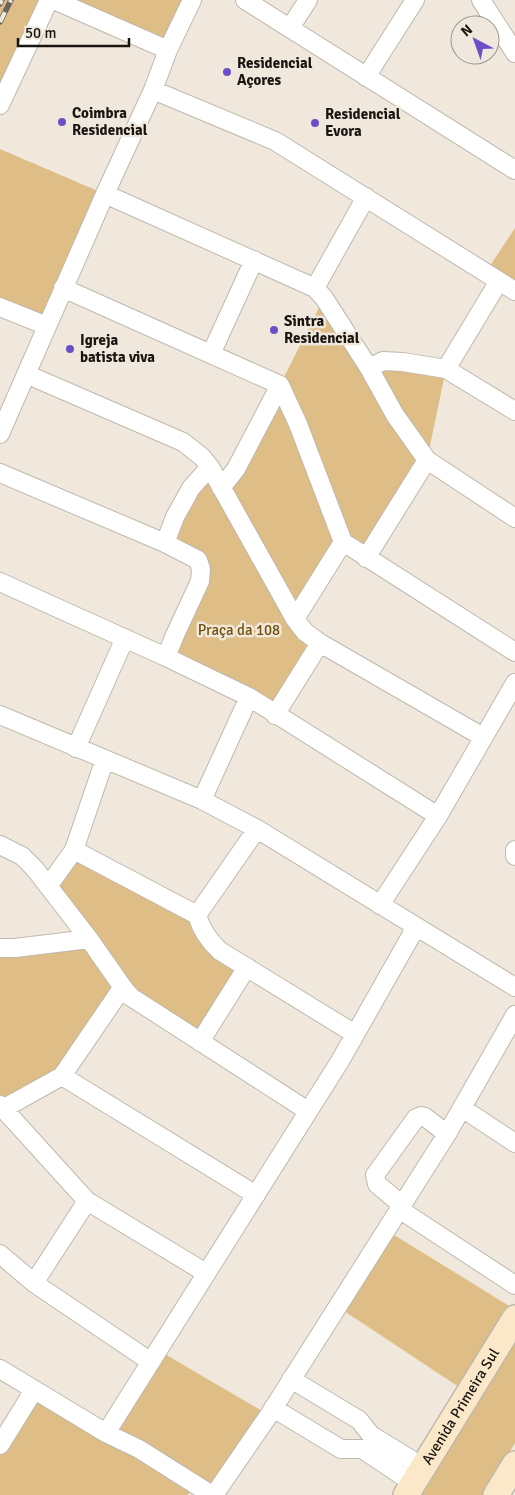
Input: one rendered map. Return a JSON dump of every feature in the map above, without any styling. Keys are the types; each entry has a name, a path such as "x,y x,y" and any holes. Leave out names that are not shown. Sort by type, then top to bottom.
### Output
{"main road":[{"name":"Avenida Primeira Sul","path":"414,1482 515,1318"},
{"path":"496,1495 515,1464"}],"street":[{"path":"0,105 49,0"},
{"path":"54,0 168,50"},
{"path":"0,434 104,194 154,90 168,50 192,0"},
{"path":"244,0 515,170"},
{"path":"290,28 308,0"},
{"path":"366,77 415,0"},
{"path":"481,0 515,53"},
{"path":"154,90 275,141 515,291"},
{"path":"104,194 315,288 324,298 369,368 395,415 427,460 515,518"},
{"path":"315,288 366,197"},
{"path":"211,354 254,260"},
{"path":"446,369 499,281"},
{"path":"63,288 280,385 298,424 343,542 515,652"},
{"path":"0,307 47,326"},
{"path":"369,368 383,361 403,362 446,369 515,411"},
{"path":"26,374 183,442 198,453 210,467 305,632 320,643 483,737"},
{"path":"221,488 236,470 280,385"},
{"path":"366,558 427,460"},
{"path":"165,544 174,517 191,488 210,467"},
{"path":"0,473 198,560 201,576 166,656"},
{"path":"296,619 343,542"},
{"path":"0,582 166,656 249,697 438,816"},
{"path":"76,748 125,638"},
{"path":"275,715 320,643"},
{"path":"380,905 438,816 515,683"},
{"path":"202,800 249,697"},
{"path":"0,715 202,800 257,829 515,987"},
{"path":"48,885 74,850 105,759"},
{"path":"197,915 257,829"},
{"path":"0,845 22,856 48,885 131,997 308,1111"},
{"path":"74,850 197,915 200,924 220,951 355,1034"},
{"path":"515,850 515,856"},
{"path":"106,1433 308,1111 355,1034 416,927"},
{"path":"0,948 15,948 89,939"},
{"path":"200,1042 248,967"},
{"path":"124,989 118,994 62,1076 2,1107 87,1201 206,1273"},
{"path":"0,1369 106,1433 139,1449 191,1490 213,1495 273,1408 447,1134 515,1015"},
{"path":"62,1076 256,1195"},
{"path":"462,1108 515,1143"},
{"path":"447,1134 425,1117 416,1118 375,1175 377,1184 400,1207 515,1286"},
{"path":"34,1284 87,1201"},
{"path":"1,1258 34,1284 151,1362"},
{"path":"291,1379 359,1420 366,1442 414,1482"},
{"path":"0,1445 34,1390"},
{"path":"273,1408 341,1449 366,1442"}],"green space":[{"path":"0,0 49,0 0,105"},
{"path":"54,0 193,0 168,50"},
{"path":"0,149 105,194 47,326 0,307"},
{"path":"515,228 515,291 486,272"},
{"name":"Praça da 108","path":"324,298 369,368 446,369 427,460 366,558 343,543 296,618 320,643 275,715 166,657 198,560 165,543 210,467 221,488 280,385"},
{"path":"74,850 197,915 247,967 200,1042 124,990 62,1076 0,1113 0,948 89,939 49,885"},
{"path":"386,1230 511,1307 462,1389 338,1307"},
{"path":"515,1331 515,1443 483,1495 414,1495"},
{"path":"158,1350 269,1415 214,1495 194,1484 188,1495 0,1495 0,1442 34,1390 106,1433"}],"railway":[{"path":"0,4 2,0"},
{"path":"0,22 11,0"}],"place":[{"name":"Residencial Açores","path":"227,72"},
{"name":"Coimbra Residencial","path":"62,122"},
{"name":"Residencial Evora","path":"315,123"},
{"name":"Sintra Residencial","path":"274,330"},
{"name":"Igreja batista viva","path":"70,349"}]}
